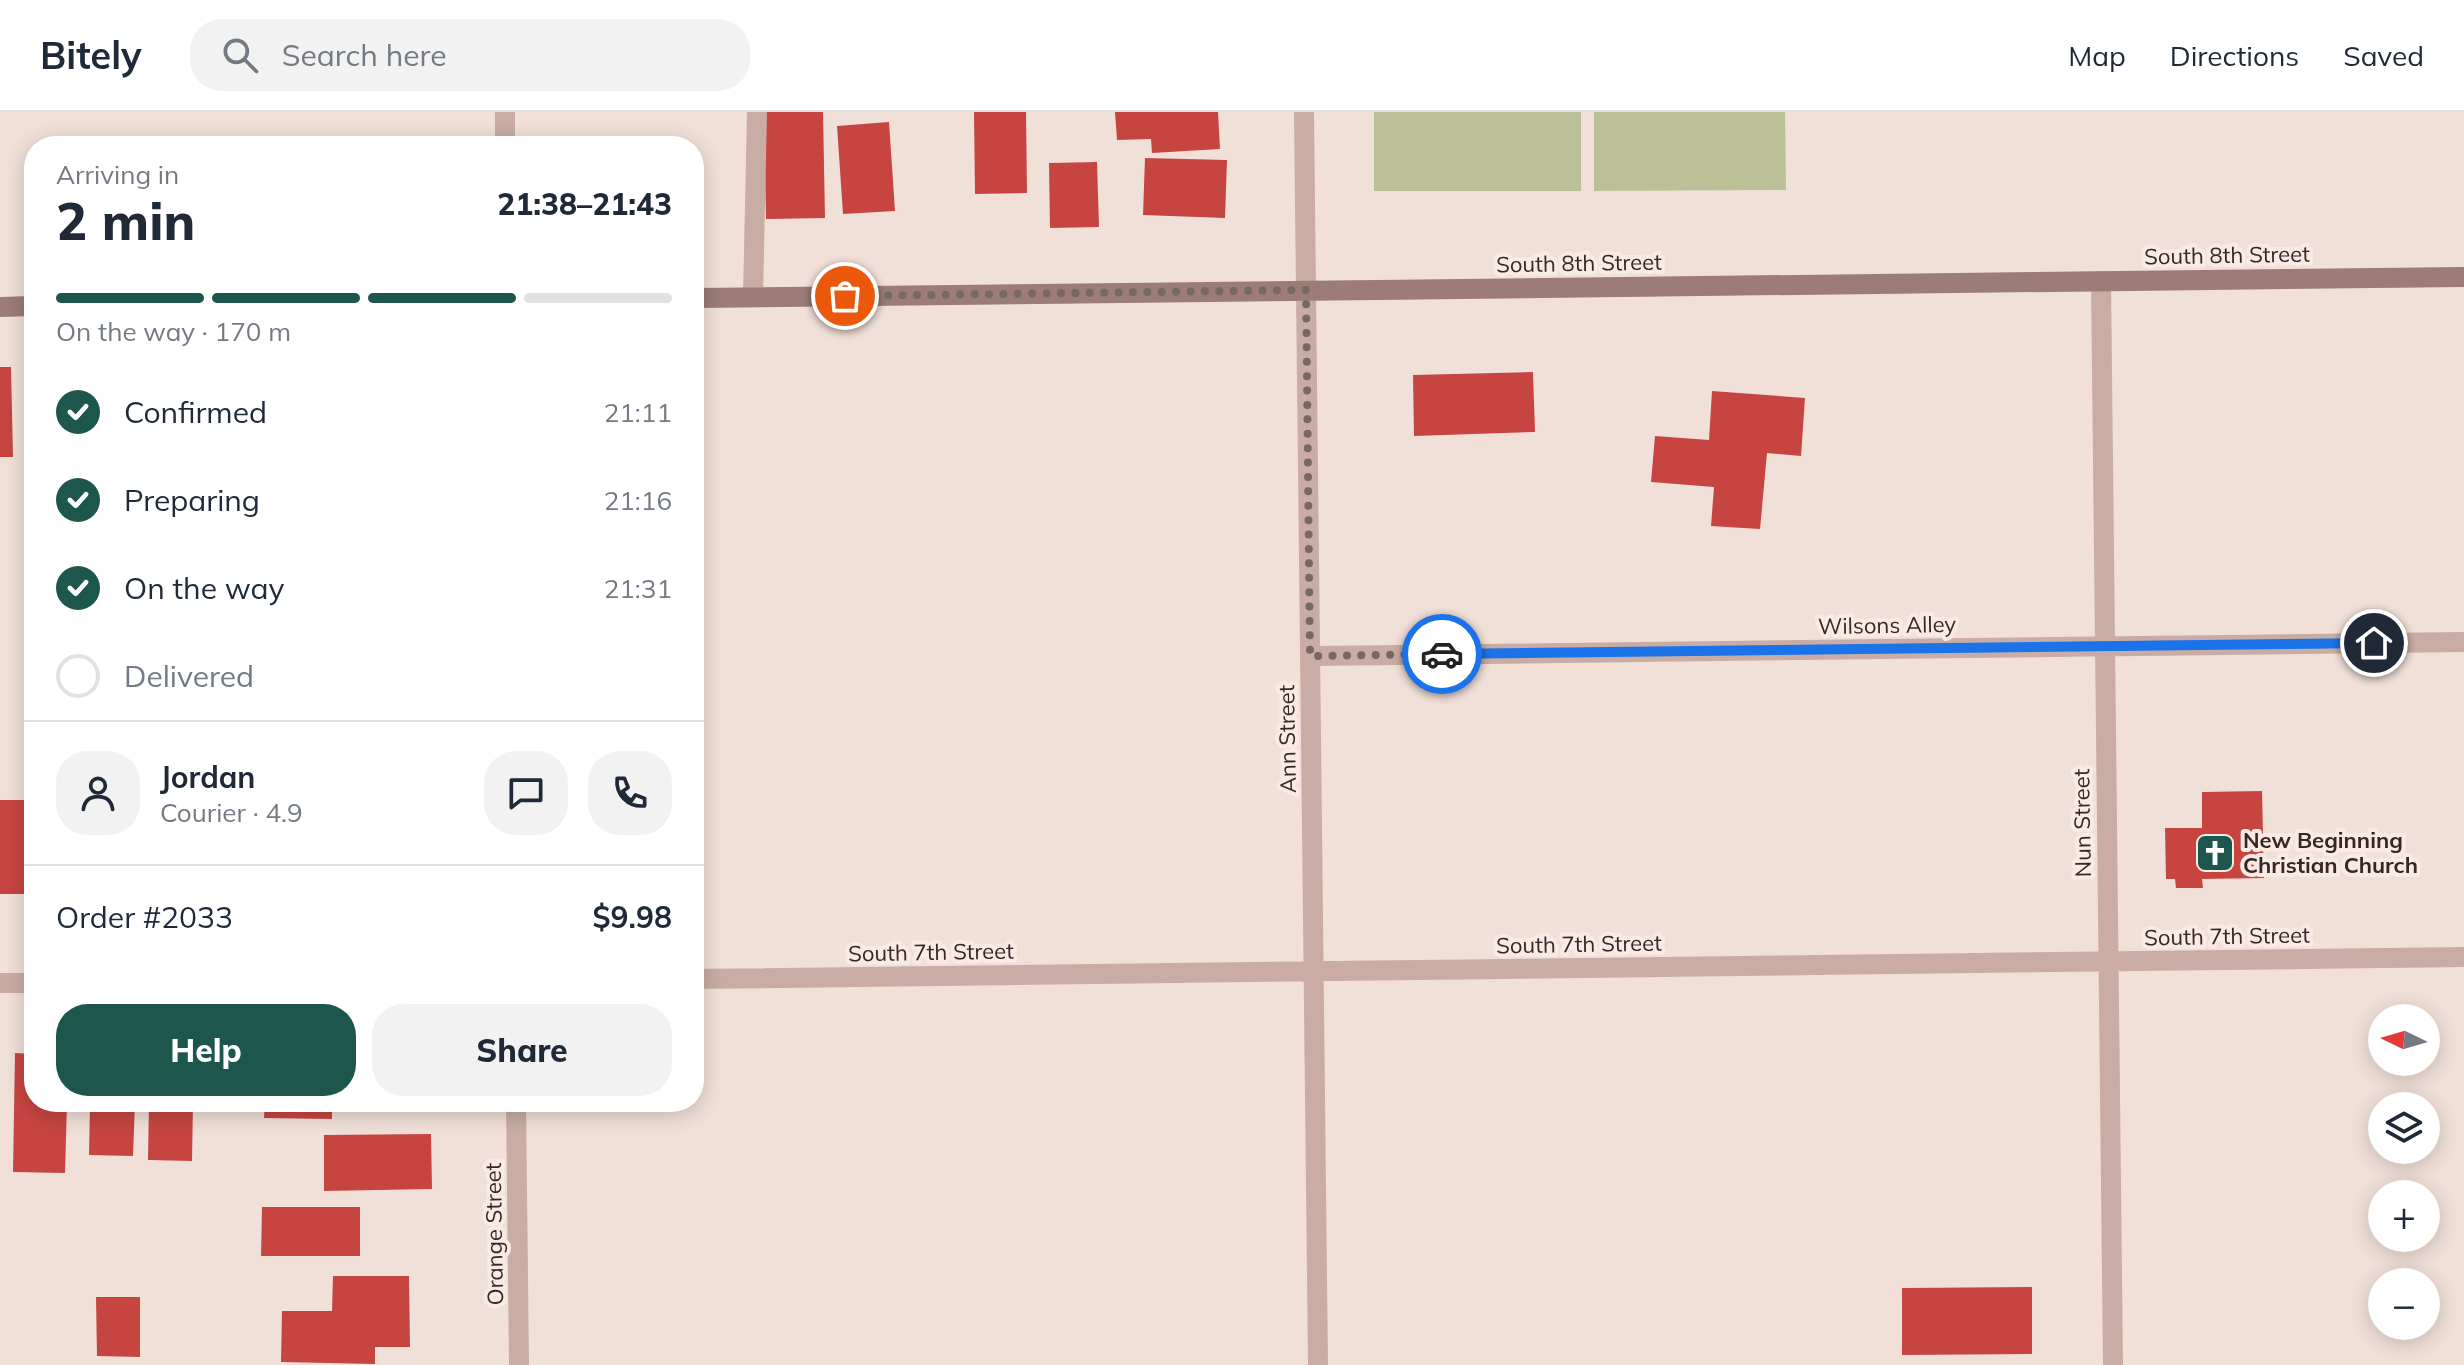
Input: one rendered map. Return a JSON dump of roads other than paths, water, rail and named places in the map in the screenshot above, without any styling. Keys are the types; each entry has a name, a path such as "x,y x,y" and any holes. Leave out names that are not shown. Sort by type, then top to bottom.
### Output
{"street":[{"path":"505,112 505,136"},
{"path":"753,297 757,112"},
{"name":"Ann Street","path":"1304,112 1318,1365"},
{"name":"South 8th Street","path":"704,298 2464,277"},
{"name":"Nun Street","path":"2101,281 2113,1365"},
{"path":"0,307 24,306"},
{"name":"Wilsons Alley","path":"1310,656 2464,642"},
{"name":"South 7th Street","path":"704,979 2464,957"},
{"path":"0,983 24,983"},
{"name":"Orange Street","path":"516,1112 519,1365"}],"place":[{"name":"New Beginning Christian Church","path":"2215,853"}]}
